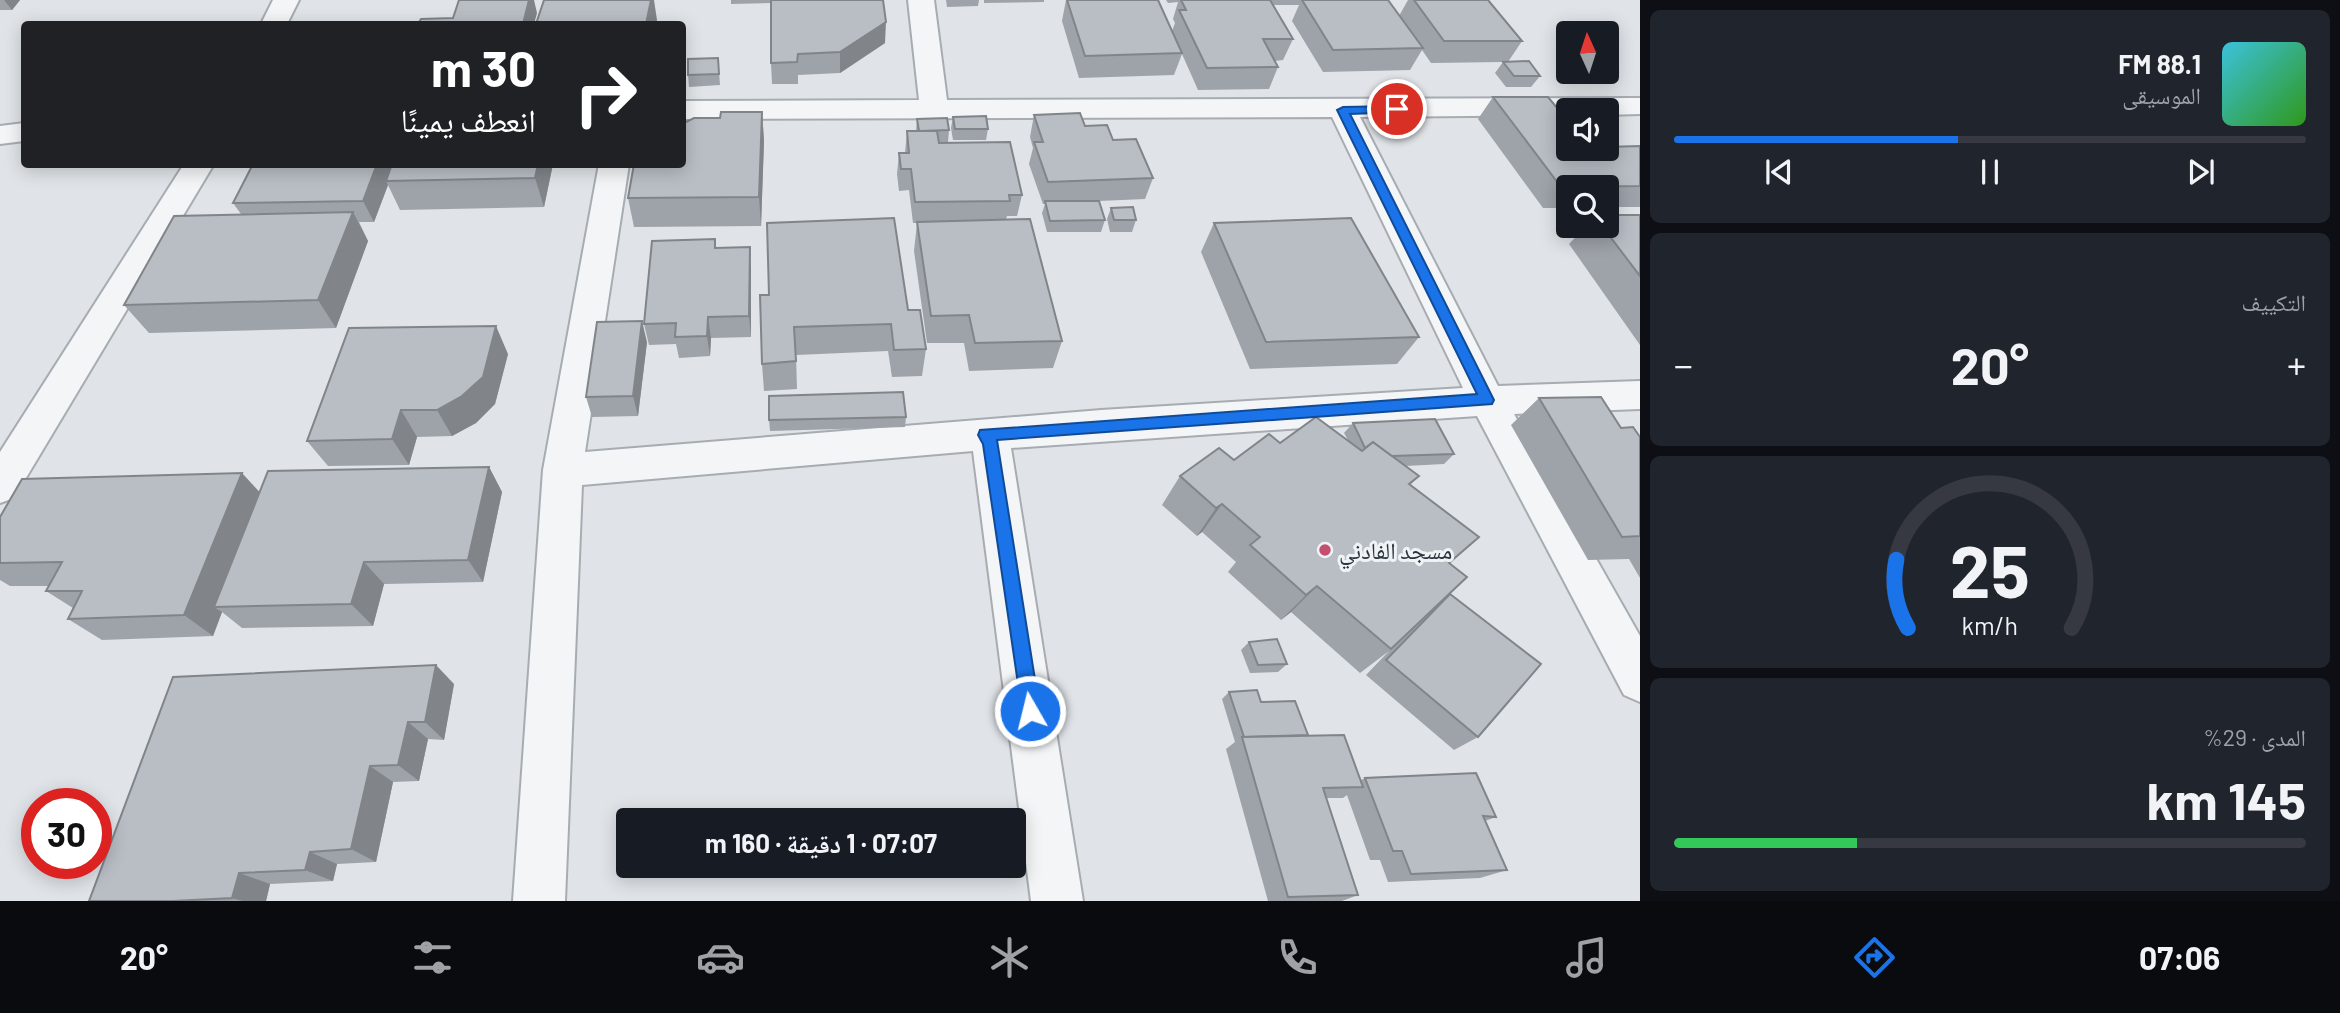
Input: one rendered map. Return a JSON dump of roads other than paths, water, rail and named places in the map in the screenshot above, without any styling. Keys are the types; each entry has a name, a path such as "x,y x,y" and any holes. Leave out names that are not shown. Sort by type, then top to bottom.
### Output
{"street":[{"path":"276,21 286,0"},
{"path":"922,0 934,108"},
{"path":"686,110 1343,110 1640,106"},
{"path":"1343,110 1487,400 1640,680"},
{"path":"0,135 21,132"},
{"path":"0,486 197,168"},
{"path":"539,901 563,470 613,168"},
{"path":"563,470 986,435 1487,400 1640,395"},
{"path":"986,435 991,443 999,495 1057,901"}],"place":[{"name":"مسجد الفادني","path":"1325,550"}]}
